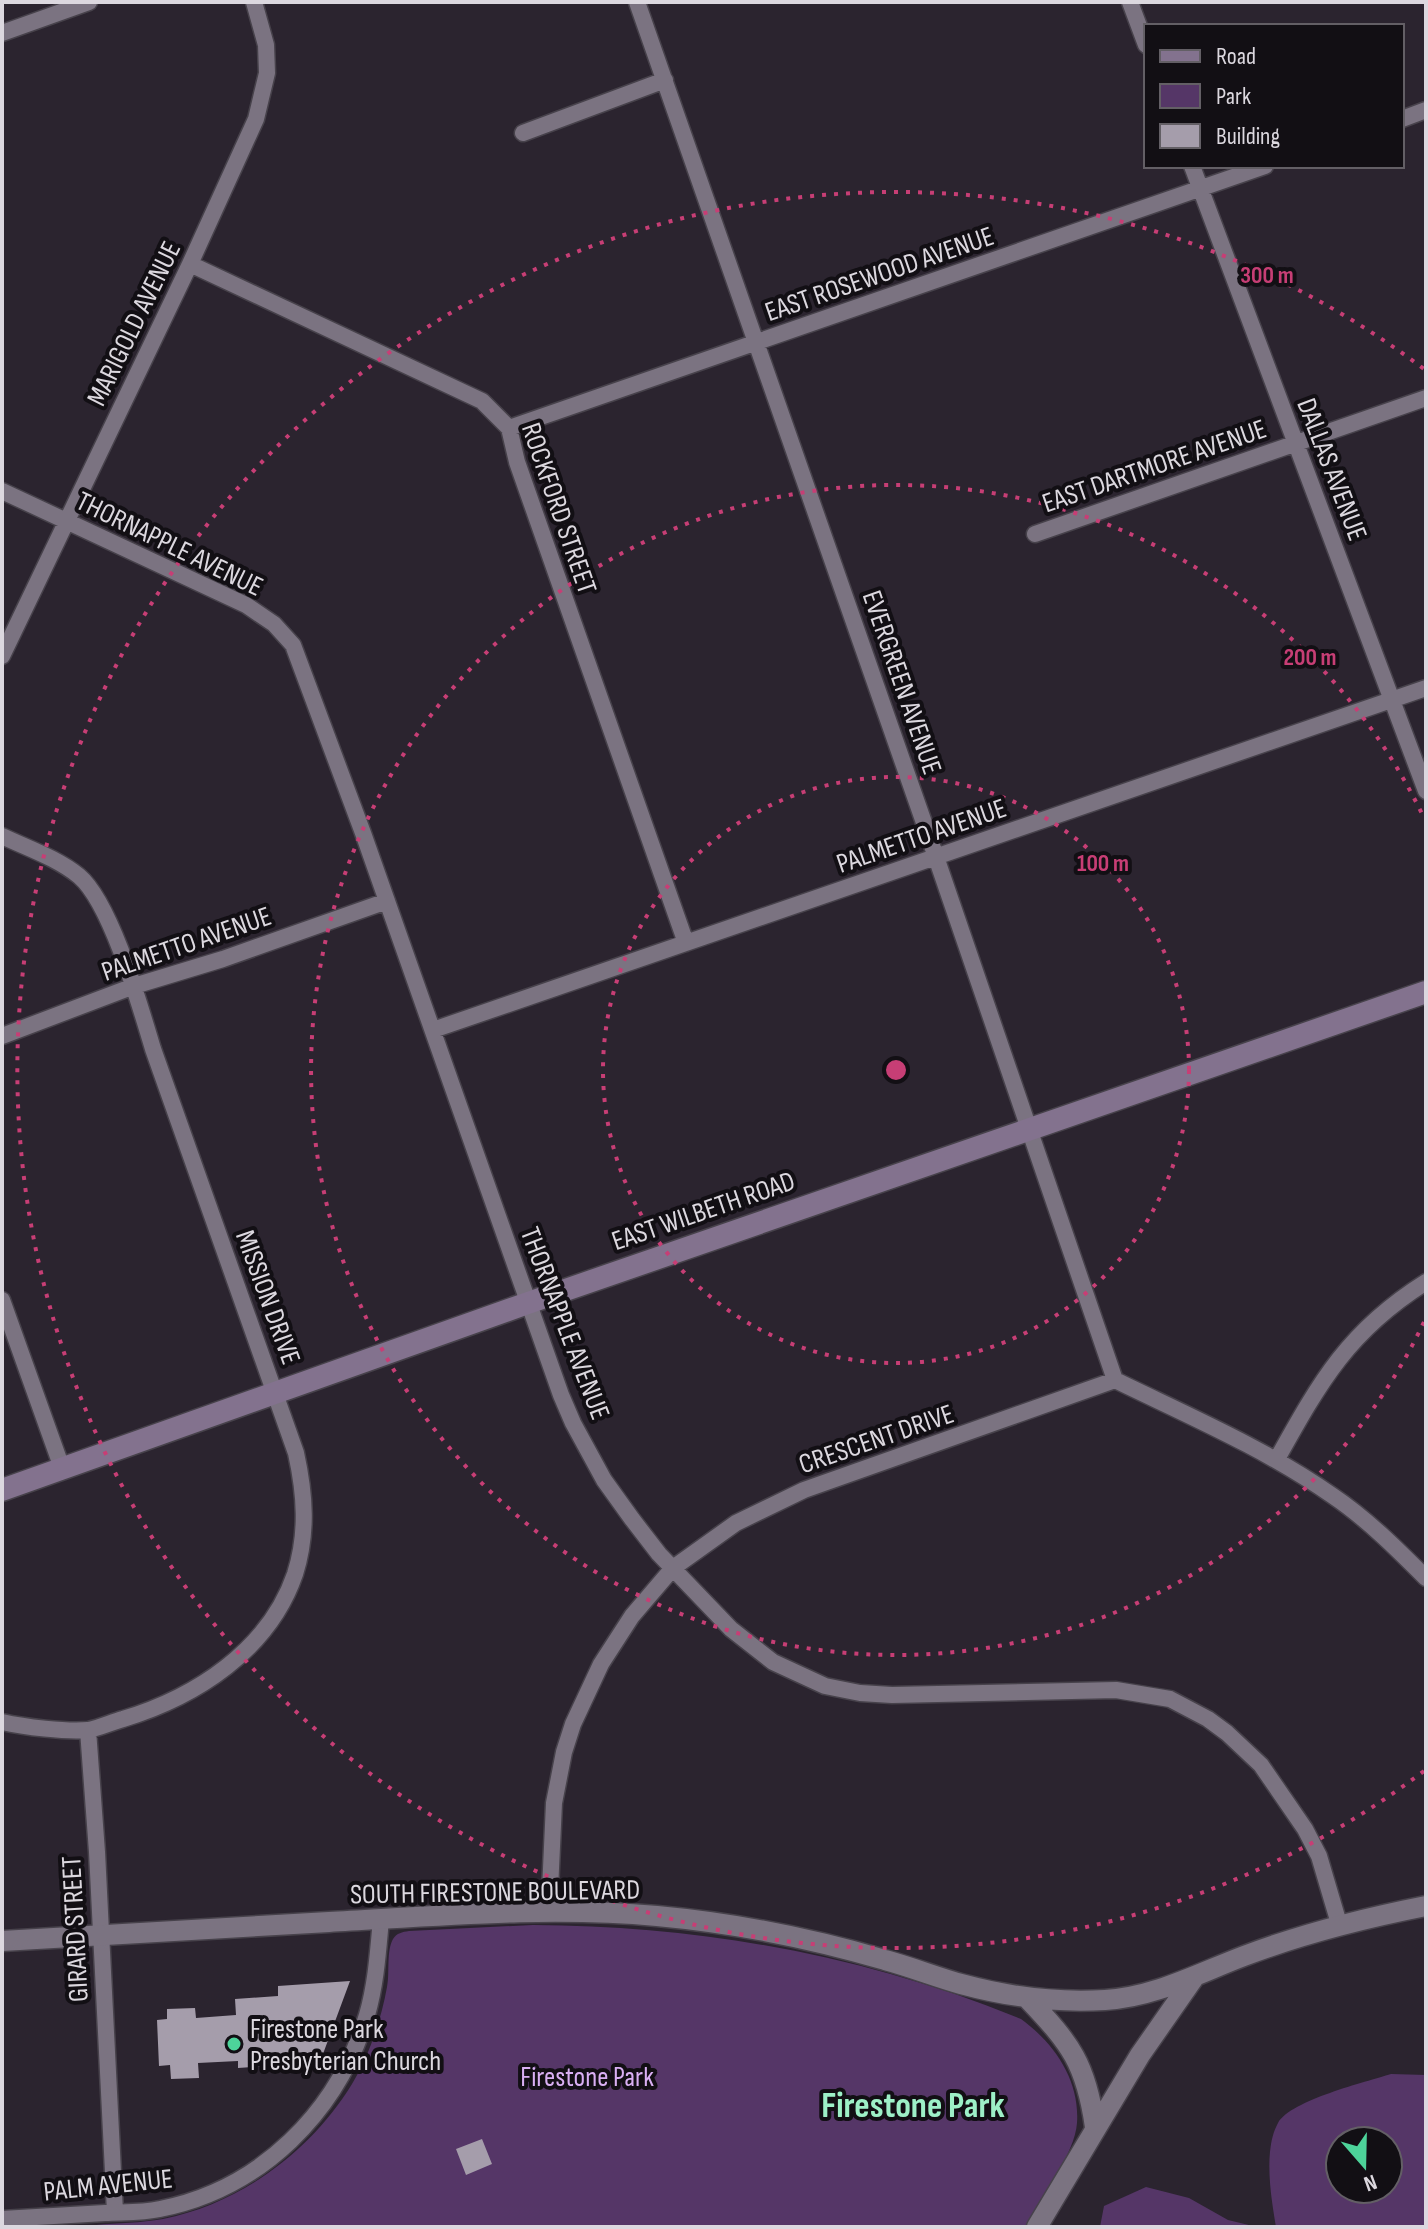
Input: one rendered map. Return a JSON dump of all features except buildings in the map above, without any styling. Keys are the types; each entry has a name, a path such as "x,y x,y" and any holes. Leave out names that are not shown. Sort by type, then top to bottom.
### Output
{"main road":[{"name":"EAST WILBETH ROAD","path":"2,1490 528,1303 1426,992"}],"street":[{"path":"2,33 89,2"},
{"name":"MARIGOLD AVENUE","path":"2,656 190,264 239,159 261,103 267,73 266,45 254,2"},
{"name":"EVERGREEN AVENUE","path":"637,2 1115,1380"},
{"path":"1130,2 1144,40"},
{"path":"523,133 665,80"},
{"path":"1404,118 1426,110"},
{"name":"DALLAS AVENUE","path":"1193,168 1426,791"},
{"name":"EAST ROSEWOOD AVENUE","path":"509,428 1259,168"},
{"name":"ROCKFORD STREET","path":"190,264 482,401 509,428 517,462 686,943"},
{"name":"EAST DARTMORE AVENUE","path":"1035,534 1426,398"},
{"name":"THORNAPPLE AVENUE","path":"2,491 246,605 284,634 303,670 573,1423 604,1480 673,1568 745,1643 790,1673 825,1686 892,1695 1116,1690 1170,1699 1208,1719 1261,1765 1305,1829 1319,1856 1340,1927"},
{"name":"PALMETTO AVENUE","path":"433,1030 1426,688"},
{"name":"MISSION DRIVE","path":"2,836 66,867 98,898 134,986 153,1049 275,1392 296,1453 304,1492 305,1521 295,1574 283,1601 240,1655 217,1675 180,1697 149,1711 88,1730"},
{"name":"PALMETTO AVENUE","path":"2,1036 134,986 223,959 387,901"},
{"path":"1277,1459 1316,1389 1337,1359 1368,1326 1426,1282"},
{"path":"2,1300 62,1468"},
{"path":"1115,1380 1277,1459 1335,1497 1383,1536 1426,1578"},
{"name":"CRESCENT DRIVE","path":"549,1912 554,1803 573,1724 601,1664 632,1616 673,1568 736,1523 804,1490 1115,1380"},
{"path":"2,1722 88,1730"},
{"name":"GIRARD STREET","path":"88,1730 115,2212"},
{"name":"SOUTH FIRESTONE BOULEVARD","path":"2,1941 549,1912 657,1916 794,1936 887,1960 962,1985 1028,1999 1110,2000 1193,1979 1242,1957 1340,1927 1426,1906"},
{"name":"PALM AVENUE","path":"2,2219 161,2209 223,2189 262,2165 311,2121 333,2092 355,2050 375,1982 381,1919"},
{"path":"1037,2227 1140,2055 1193,1979"},
{"path":"1028,1999 1077,2059 1089,2090 1095,2127"}],"green space":[{"name":"Firestone Park","path":"533,1925 658,1931 782,1948 903,1977 1021,2019 1054,2051 1069,2078 1077,2107 1075,2135 1070,2148 1025,2227 96,2227 163,2219 220,2201 271,2171 316,2132 335,2109 364,2062 384,1999 391,1944 398,1934"},
{"path":"1391,2074 1426,2075 1426,2227 1276,2227 1269,2160 1278,2123 1313,2099"},
{"path":"1146,2187 1189,2198 1228,2220 1257,2227 1100,2227 1104,2206"}],"place":[{"name":"Firestone Park Presbyterian Church","path":"234,2044"}],"district":[{"name":"Firestone Park","path":"913,2104"}]}
